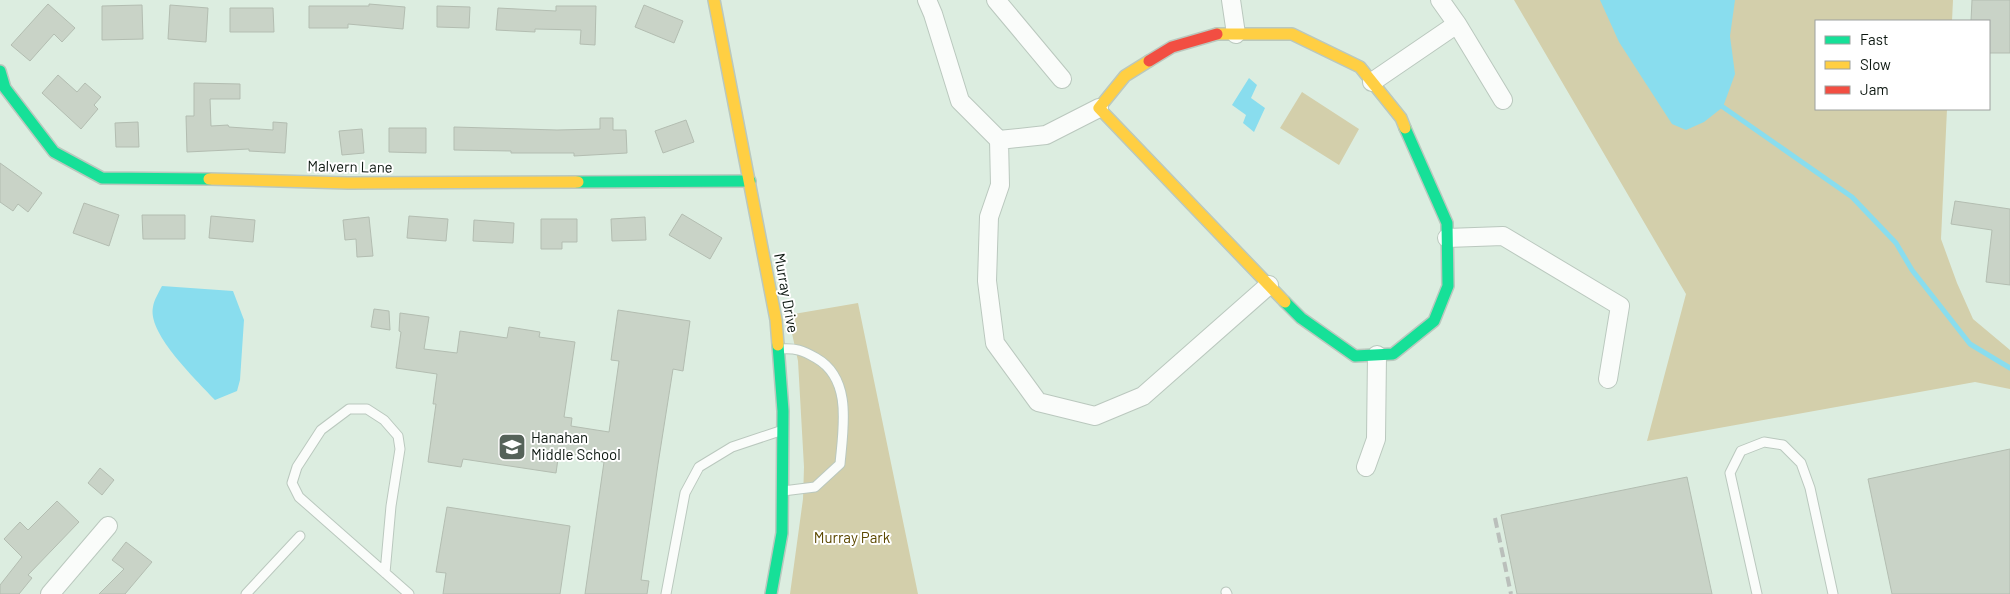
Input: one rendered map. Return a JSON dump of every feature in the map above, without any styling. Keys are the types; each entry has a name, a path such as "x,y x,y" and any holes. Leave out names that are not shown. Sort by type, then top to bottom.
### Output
{"street":[{"name":"Murray Drive","path":"714,0 750,181 780,349 783,430 782,533 772,594"},
{"path":"927,0 960,101 999,140 1000,185 989,217 987,281 995,343 1038,402 1095,416 1143,396 1268,285"},
{"path":"996,0 1062,80"},
{"path":"1231,0 1236,34"},
{"path":"1440,0 1457,24 1502,100"},
{"path":"1372,82 1457,24"},
{"path":"999,140 1046,135 1099,108 1125,76 1172,47 1217,34 1292,34 1360,67 1402,118 1447,223 1448,286 1434,321 1393,354 1355,356 1301,318 1099,108"},
{"name":"Malvern Lane","path":"0,71 4,88 54,152 102,178 243,179 348,183 750,181"},
{"path":"1447,238 1503,236 1620,306 1608,379"},
{"path":"1366,467 1376,439 1377,355"},
{"path":"50,594 108,526"}],"lane":[{"path":"780,349 795,348 807,353 823,362 834,373 840,388 844,421 840,464 815,487 783,491"},
{"path":"385,573 390,515 400,449 398,436 384,420 367,409 349,408 322,430 297,467 292,483 299,497 385,573 409,594"},
{"path":"666,594 685,493 699,467 732,447 783,430"},
{"path":"1757,594 1730,473 1741,451 1764,442 1782,445 1801,462 1810,488 1833,594"},
{"path":"246,594 300,536"}],"green space":[{"path":"1514,0 1953,0 1952,20 1815,20 1815,110 1947,110 1941,239 1973,319 2010,350 2010,389 1975,382 1647,441 1686,294"},
{"path":"1302,92 1359,129 1339,165 1280,128"},
{"name":"Murray Park","path":"858,303 918,594 790,594 803,499 804,467 798,361 788,315"}],"water":[{"path":"1600,0 1735,0 1730,36 1735,74 1723,107 1704,122 1686,130 1672,124 1619,42"},
{"path":"1249,78 1257,85 1251,98 1265,108 1254,132 1243,123 1246,115 1232,105"},
{"path":"162,286 233,291 244,320 240,380 237,391 215,400 165,343 153,318 153,307"}],"building":[{"path":"1972,0 2010,0 2010,53 1990,53 1990,20 1971,20"},
{"path":"48,4 75,28 62,42 54,34 30,61 11,45"},
{"path":"369,4 405,7 403,29 348,24 348,28 309,28 309,6 369,6"},
{"path":"142,5 143,39 102,40 102,6"},
{"path":"170,5 208,8 206,42 168,39"},
{"path":"644,5 683,21 674,43 635,27"},
{"path":"437,6 470,7 469,28 437,27"},
{"path":"556,6 596,6 595,45 580,44 581,30 535,29 535,32 496,30 498,8 556,11"},
{"path":"230,8 273,8 274,32 230,32"},
{"path":"58,75 77,92 85,83 101,97 94,105 98,109 81,129 42,93"},
{"path":"194,83 240,84 240,99 210,99 211,126 228,125 229,127 273,130 273,122 287,123 285,153 249,151 249,149 187,152 186,116 194,116"},
{"path":"600,118 613,118 613,130 626,130 627,153 574,156 574,153 511,153 511,151 454,150 454,127 557,130 600,129"},
{"path":"686,120 694,142 663,153 655,131"},
{"path":"138,122 139,147 116,147 115,123"},
{"path":"389,128 426,128 426,153 389,152"},
{"path":"362,129 364,153 342,155 339,131"},
{"path":"0,163 42,193 28,212 18,204 13,211 0,202"},
{"path":"1955,201 2010,209 2010,285 1986,282 1992,230 1951,224"},
{"path":"84,203 119,215 109,246 73,233"},
{"path":"682,214 722,238 710,259 669,235"},
{"path":"142,215 185,215 185,239 143,239"},
{"path":"211,216 255,220 253,242 209,238"},
{"path":"409,216 448,219 446,241 407,238"},
{"path":"369,217 373,256 357,257 356,239 345,240 343,220"},
{"path":"645,217 646,240 612,241 611,219"},
{"path":"541,219 577,219 577,242 562,242 562,249 541,249"},
{"path":"474,220 514,223 513,243 473,241"},
{"path":"374,309 389,311 390,330 371,327"},
{"path":"618,310 690,321 683,371 673,369 658,464 641,580 649,581 647,594 585,594 604,462 582,459 583,456 559,452 556,473 463,459 461,467 428,462 436,404 433,404 437,374 396,368 401,332 399,331 400,313 429,317 424,349 457,353 460,331 507,338 509,327 540,332 539,337 575,342 564,417 572,418 571,426 609,432 619,361 611,360"},
{"path":"2010,449 2010,594 1892,594 1868,479"},
{"path":"100,468 114,480 102,495 88,483"},
{"path":"1687,477 1712,594 1517,594 1501,515"},
{"path":"57,501 79,522 28,575 32,578 19,594 0,594 0,585 22,557 4,539 20,522 28,530"},
{"path":"447,507 570,526 560,594 443,594 446,573 436,572"},
{"path":"126,542 152,562 125,594 99,594 124,569 112,560"}],"waterway":[{"path":"1723,107 1852,197 1896,243 1912,270 1970,344 2010,368"}],"railway":[{"path":"1495,518 1511,594"}],"traffic: fast":[{"path":"0,71 5,88 54,152 102,178 209,179"},
{"path":"1285,302 1301,318 1355,356 1393,354 1434,321 1448,286 1447,223 1405,128"},
{"path":"578,182 750,181"},
{"path":"771,594 782,533 783,411 778,345"}],"traffic: slow":[{"path":"714,0 776,320 778,345"},
{"path":"1217,34 1292,34 1360,67 1401,118 1405,128"},
{"path":"1149,61 1125,76 1099,108 1285,302"},
{"path":"209,179 348,183 578,182"}],"traffic: jam":[{"path":"1149,61 1172,47 1217,34"}],"place":[{"name":"Hanahan Middle School","path":"512,447"}]}
